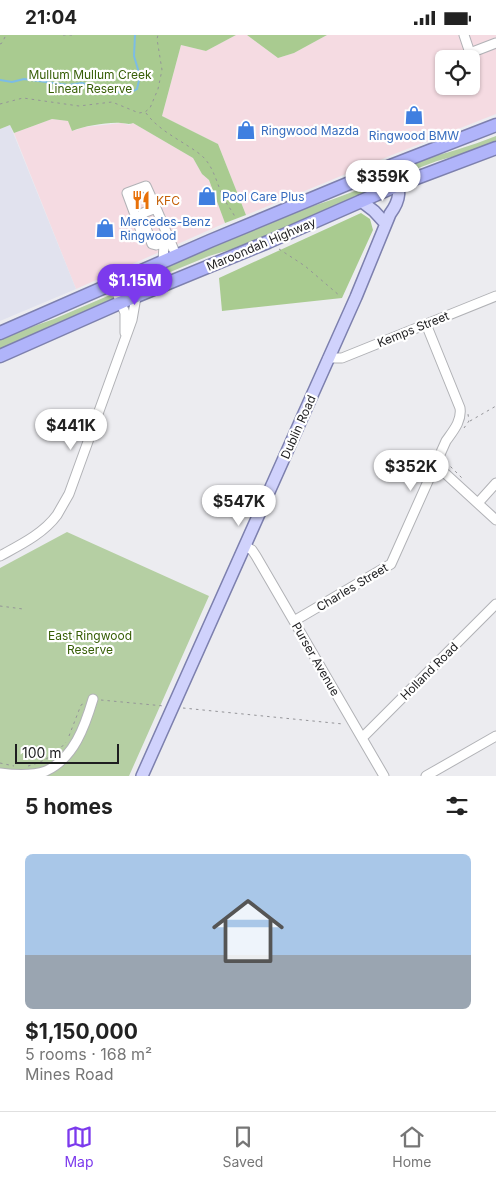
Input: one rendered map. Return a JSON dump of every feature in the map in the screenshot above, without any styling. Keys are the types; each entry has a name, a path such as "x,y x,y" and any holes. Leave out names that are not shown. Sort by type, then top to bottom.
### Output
{"highway":[{"name":"Maroondah Highway","path":"0,333 176,255 393,165 496,125"},
{"name":"Maroondah Highway","path":"0,356 395,186 496,148"}],"main road":[{"name":"Dublin Road","path":"142,776 388,219 395,186 393,165"},
{"path":"361,201 388,219"}],"street":[{"path":"464,35 470,53 496,43"},
{"path":"163,261 164,245 161,243 152,244 151,241 143,236 127,193 146,186 176,255"},
{"path":"151,241 142,217 143,213 156,208"},
{"path":"0,556 34,537 57,515 65,501 132,320 136,297 127,277"},
{"path":"113,283 122,302 126,317 125,335"},
{"name":"Kemps Street","path":"328,358 342,358 496,296"},
{"name":"Charles Street","path":"294,621 391,564 440,463 446,441 458,423 461,414 426,324"},
{"path":"440,463 496,520"},
{"path":"478,503 496,483"},
{"name":"Purser Avenue","path":"245,546 256,555 384,776"},
{"name":"Holland Road","path":"362,738 495,607"},
{"path":"0,773 19,775 40,773 67,756 80,736 93,699"},
{"path":"426,776 496,736"}],"path":[{"path":"0,44 6,35"},
{"path":"64,35 75,35"},
{"path":"0,103 24,98 80,106 112,102 139,113 145,112 150,108 158,89 162,70 158,35"},
{"path":"145,112 159,128 202,156 210,165 222,195 237,219"},
{"path":"278,249 305,265 340,297"},
{"path":"459,433 469,421 496,406"},
{"path":"465,407 470,419 469,421"},
{"path":"440,463 465,480"},
{"path":"0,606 23,609"},
{"path":"173,707 354,725"}],"shaded area":[{"path":"236,35 247,35 278,58 294,53 327,35 496,35 496,114 246,215 218,144 162,116 181,45 206,51"},
{"path":"52,119 69,121 72,131 85,127 122,123 129,125 133,123 193,158 202,174 209,180 225,223 76,289 14,133"},
{"path":"10,125 76,289 0,321 0,129"}],"green space":[{"name":"Mullum Mullum Creek Linear Reserve","path":"0,35 236,35 206,51 181,45 162,116 218,144 246,215 225,223 209,180 202,174 193,158 133,123 103,124 72,131 68,121 52,119 14,133 10,125 0,129"},
{"path":"247,35 327,35 294,53 278,58"},
{"path":"496,136 496,142 399,174 418,161"},
{"path":"384,180 389,183 259,241 209,256 146,282 144,281 146,277 155,271 286,215"},
{"path":"361,213 370,219 373,230 342,298 222,311 219,278"},
{"path":"110,295 114,300 44,329 0,350 0,338 54,319"},
{"name":"East Ringwood Reserve","path":"67,532 209,596 129,776 0,776 0,568"}],"waterway":[{"path":"0,80 12,82 24,79 68,85 82,83 128,94 137,89 140,76 134,56 135,35"}],"place":[{"name":"Ringwood BMW","path":"414,115"},
{"name":"Ringwood Mazda","path":"246,130"},
{"name":"Pool Care Plus","path":"207,196"},
{"name":"KFC","path":"141,200"},
{"name":"Mercedes-Benz Ringwood","path":"105,228"}]}
